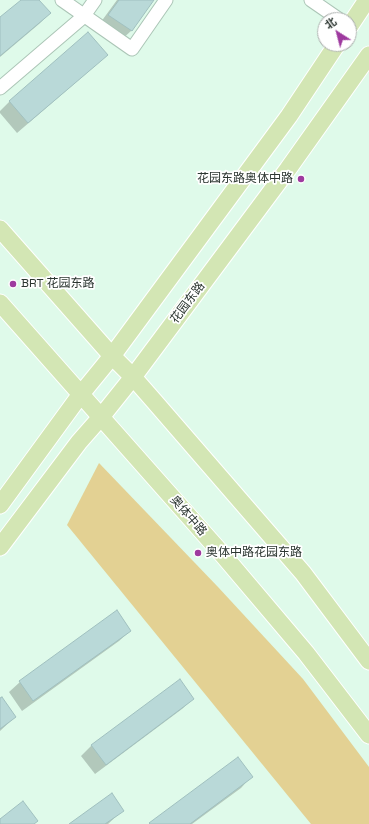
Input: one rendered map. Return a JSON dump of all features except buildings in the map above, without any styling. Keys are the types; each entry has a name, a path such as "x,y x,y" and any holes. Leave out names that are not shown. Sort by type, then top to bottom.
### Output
{"main road":[{"path":"357,14 367,0"},
{"path":"0,506 284,122 332,52"},
{"name":"花园东路","path":"0,547 79,442 133,377 288,169 369,55"},
{"path":"0,229 112,356 133,377 303,572 369,661"},
{"name":"奥体中路","path":"0,303 223,555 306,653 369,735"}],"street":[{"path":"62,0 132,49 166,0"},
{"path":"0,88 84,16 95,0"},
{"path":"311,0 328,12"}],"shaded area":[{"path":"99,463 218,587 303,679 369,767 369,824 311,824 67,525"}],"place":[{"name":"花园东路奥体中路","path":"301,179"},
{"name":"BRT 花园东路","path":"13,284"},
{"name":"奥体中路花园东路","path":"198,553"}]}
